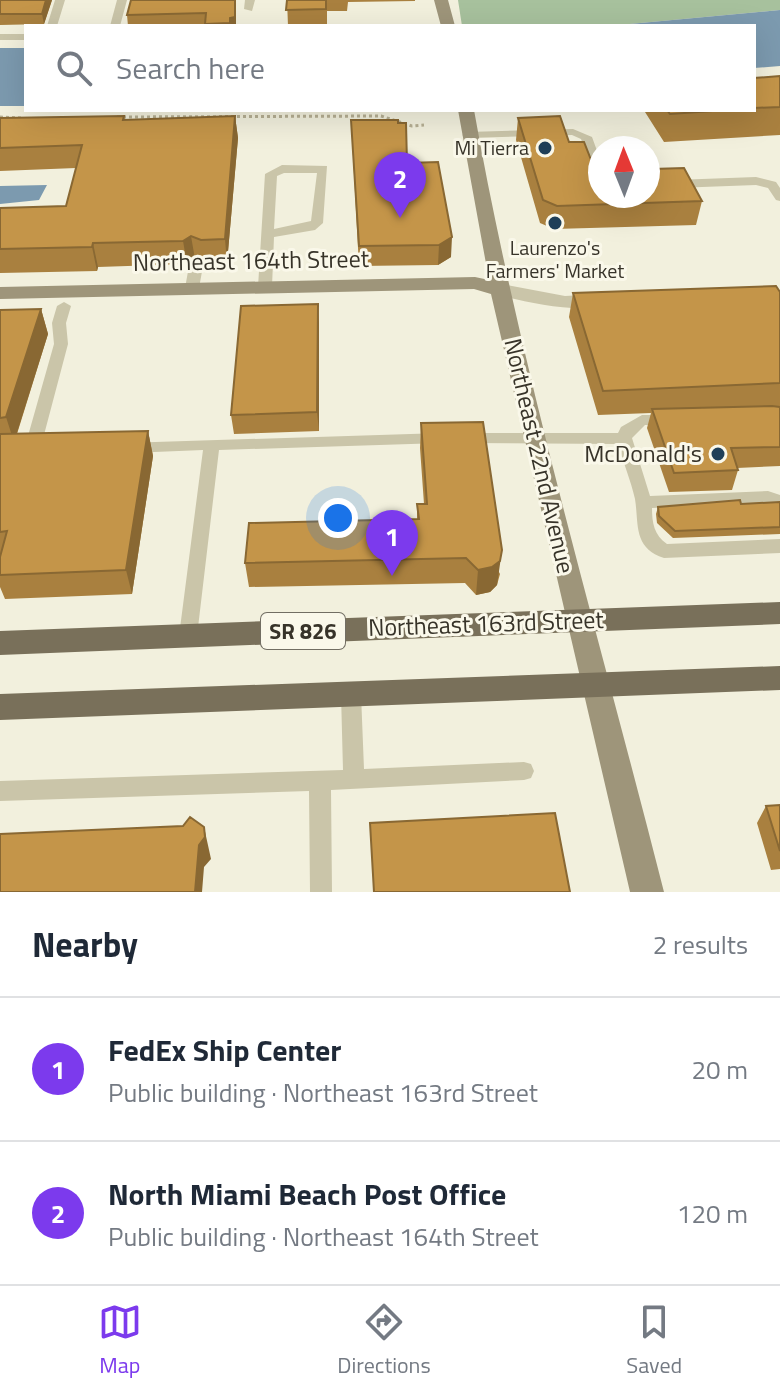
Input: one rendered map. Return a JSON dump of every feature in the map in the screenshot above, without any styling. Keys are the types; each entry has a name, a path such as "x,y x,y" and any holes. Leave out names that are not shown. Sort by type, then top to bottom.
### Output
{"main road":[{"name":"Northeast 163rd Street","path":"0,643 780,613"},
{"path":"0,707 780,678"}],"street":[{"path":"441,0 447,24"},
{"name":"Northeast 22nd Avenue","path":"466,112 468,135 501,290 578,621 647,892"},
{"name":"Northeast 164th Street","path":"0,293 475,283 565,302 627,300"},
{"name":"Northeast 164th Street","path":"0,307 474,296 501,290"}],"lane":[{"path":"53,24 60,0"},
{"path":"116,24 122,0"},
{"path":"0,37 24,37"},
{"path":"468,135 573,132 586,137 588,142"},
{"path":"265,287 271,174 282,169 323,169 317,223 311,227 269,234"},
{"path":"660,185 756,181 772,185 780,197"},
{"path":"192,288 196,266"},
{"path":"11,450 40,450 61,344 59,323 64,306"},
{"path":"624,438 633,424 642,420 688,419"},
{"path":"108,448 535,436 572,441 624,438"},
{"path":"624,438 644,502 642,514 650,541 664,551 780,546"},
{"path":"188,636 212,444"},
{"path":"644,502 768,497 780,501"},
{"path":"351,694 354,777"},
{"path":"0,791 524,771"},
{"path":"307,892 321,892 320,781"}],"path":[{"path":"104,117 306,114 381,116 412,126 424,125"},
{"path":"0,117 27,118"}],"green space":[{"path":"458,0 780,0 780,10 630,24 462,24"}],"water":[{"path":"780,10 780,66 756,68 756,24 630,24"},
{"path":"0,48 24,48 24,106 0,106"},
{"path":"47,185 39,200 0,204 0,186"}],"building":[{"path":"0,0 46,0 42,14 0,14"},
{"path":"131,0 235,0 235,17 230,18 230,23 205,24 206,13 127,15"},
{"path":"287,0 326,0 326,9 286,10"},
{"path":"780,76 780,107 756,108 756,78"},
{"path":"124,116 123,120 235,116 225,239 201,240 191,236 183,241 0,249 0,208 66,206 82,145 0,148 0,118"},
{"path":"560,116 569,142 584,142 588,152 588,205 557,206 543,200 518,118"},
{"path":"351,120 398,120 398,123 406,123 407,163 438,162 452,237 439,245 359,246"},
{"path":"684,168 702,201 660,202 660,169"},
{"path":"776,286 780,292 780,383 603,391 573,293"},
{"path":"318,304 317,412 231,415 241,306"},
{"path":"41,309 6,417 0,418 0,310"},
{"path":"780,407 780,447 731,448 738,470 674,473 652,409"},
{"path":"483,422 502,550 500,561 492,567 478,570 466,558 245,563 249,523 419,519 417,504 427,504 421,423"},
{"path":"148,431 126,570 0,575 0,557 7,531 0,532 0,434"},
{"path":"740,500 741,504 780,502 780,527 675,531 659,516 658,507"},
{"path":"780,805 780,851 766,806"},
{"path":"555,813 570,892 374,892 370,823"},
{"path":"190,817 204,827 205,837 199,845 195,892 0,892 0,834 183,826"}],"place":[{"name":"Mi Tierra","path":"545,148"},
{"name":"North Miami Beach Post Office","path":"400,218"},
{"name":"Laurenzo's Farmers' Market","path":"555,223"},
{"name":"McDonald's","path":"718,454"},
{"name":"FedEx Ship Center","path":"392,576"}]}
